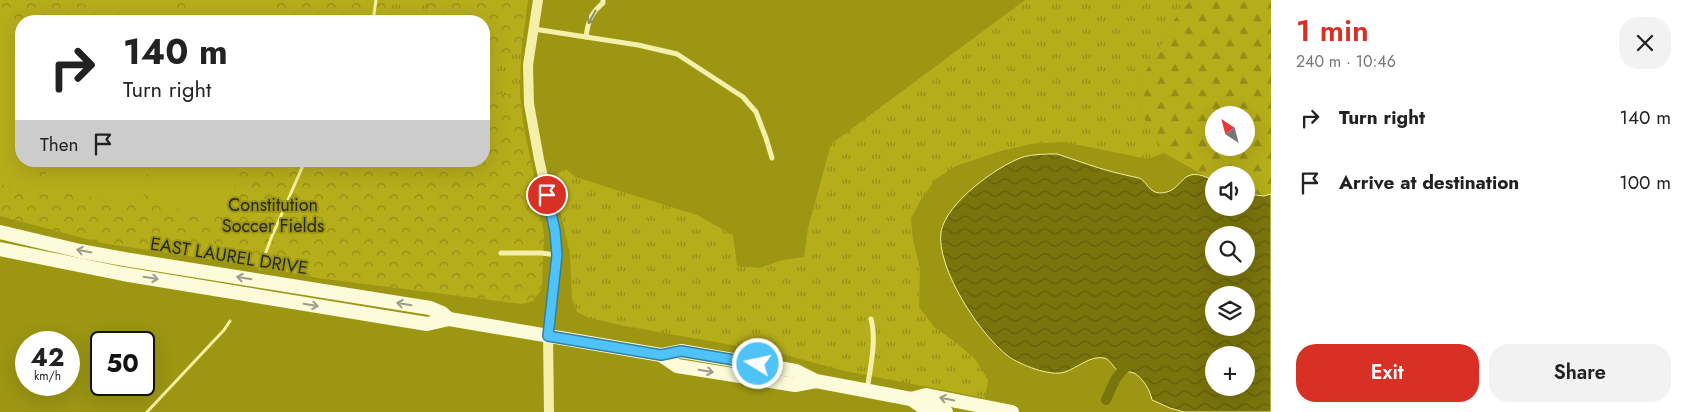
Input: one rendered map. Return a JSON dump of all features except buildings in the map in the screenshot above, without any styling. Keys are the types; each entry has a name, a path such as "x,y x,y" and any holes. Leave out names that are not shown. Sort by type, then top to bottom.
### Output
{"main road":[{"name":"EAST LAUREL DRIVE","path":"0,232 124,259 430,308 442,313 449,319"},
{"name":"EAST LAUREL DRIVE","path":"0,250 123,274 427,324 449,319 661,355 681,351 796,370 816,381 911,399 924,408 946,412"},
{"name":"EAST LAUREL DRIVE","path":"911,399 926,395 1012,412"}],"street":[{"path":"538,0 528,65 529,104 555,231 557,255 548,336 549,412"}],"lane":[{"path":"586,36 588,22 594,11 603,3 603,0"},
{"path":"533,28 638,45 677,54 744,97 756,112 772,158"},
{"path":"501,253 557,255"},
{"path":"867,391 871,364 873,326 871,319"}],"green space":[{"name":"Constitution Soccer Fields","path":"0,0 393,0 390,15 15,15 15,167 490,167 490,95 520,94 524,129 538,193 544,236 542,289 533,301 522,304 318,278 102,243 0,216"},
{"path":"62,0 173,0 170,15 136,15"},
{"path":"188,0 272,0 270,15 186,15"},
{"path":"393,0 428,0 427,15 390,15"},
{"path":"428,0 528,0 521,54 490,51 490,15 427,15"},
{"path":"1025,0 1191,0 1175,19 1143,77 1138,104 1164,153 1148,159 1064,142 1030,144 997,152 956,166 936,179 922,198 911,218 913,240 920,269 919,307 934,327 975,359 988,380 985,398 845,371 777,353 625,326 589,318 577,312 572,299 570,254 554,184 558,173 566,169 575,177 697,215 733,235 737,266 760,268 783,260 804,257 808,228 831,144"},
{"path":"1191,0 1271,0 1271,194 1264,196 1255,195 1255,166 1205,166 1205,176 1164,153 1138,104 1143,77 1175,19"},
{"path":"0,20 15,22 15,167 40,167 37,191 0,185"},
{"path":"490,51 521,54 520,94 490,95"},
{"path":"47,167 148,167 142,206 43,189"},
{"path":"153,167 238,167 229,218 147,204"}],"water":[{"path":"1057,154 1106,170 1139,178 1153,191 1160,193 1168,192 1188,176 1194,174 1203,176 1205,177 1205,216 1255,216 1255,195 1264,196 1271,194 1271,412 1184,412 1152,400 1148,388 1140,378 1134,373 1117,370 1104,358 1094,358 1065,372 1044,372 1020,363 1008,356 985,333 962,300 945,264 941,247 941,232 952,209 974,187 1000,168 1023,157"}],"waterway":[{"path":"374,15 376,0"},
{"path":"260,268 302,167"},
{"path":"147,412 224,330 230,321"},
{"path":"1106,400 1119,375 1131,364"}],"route":[{"path":"547,195 555,231 557,255 548,336 661,355 681,351 758,364"}]}
